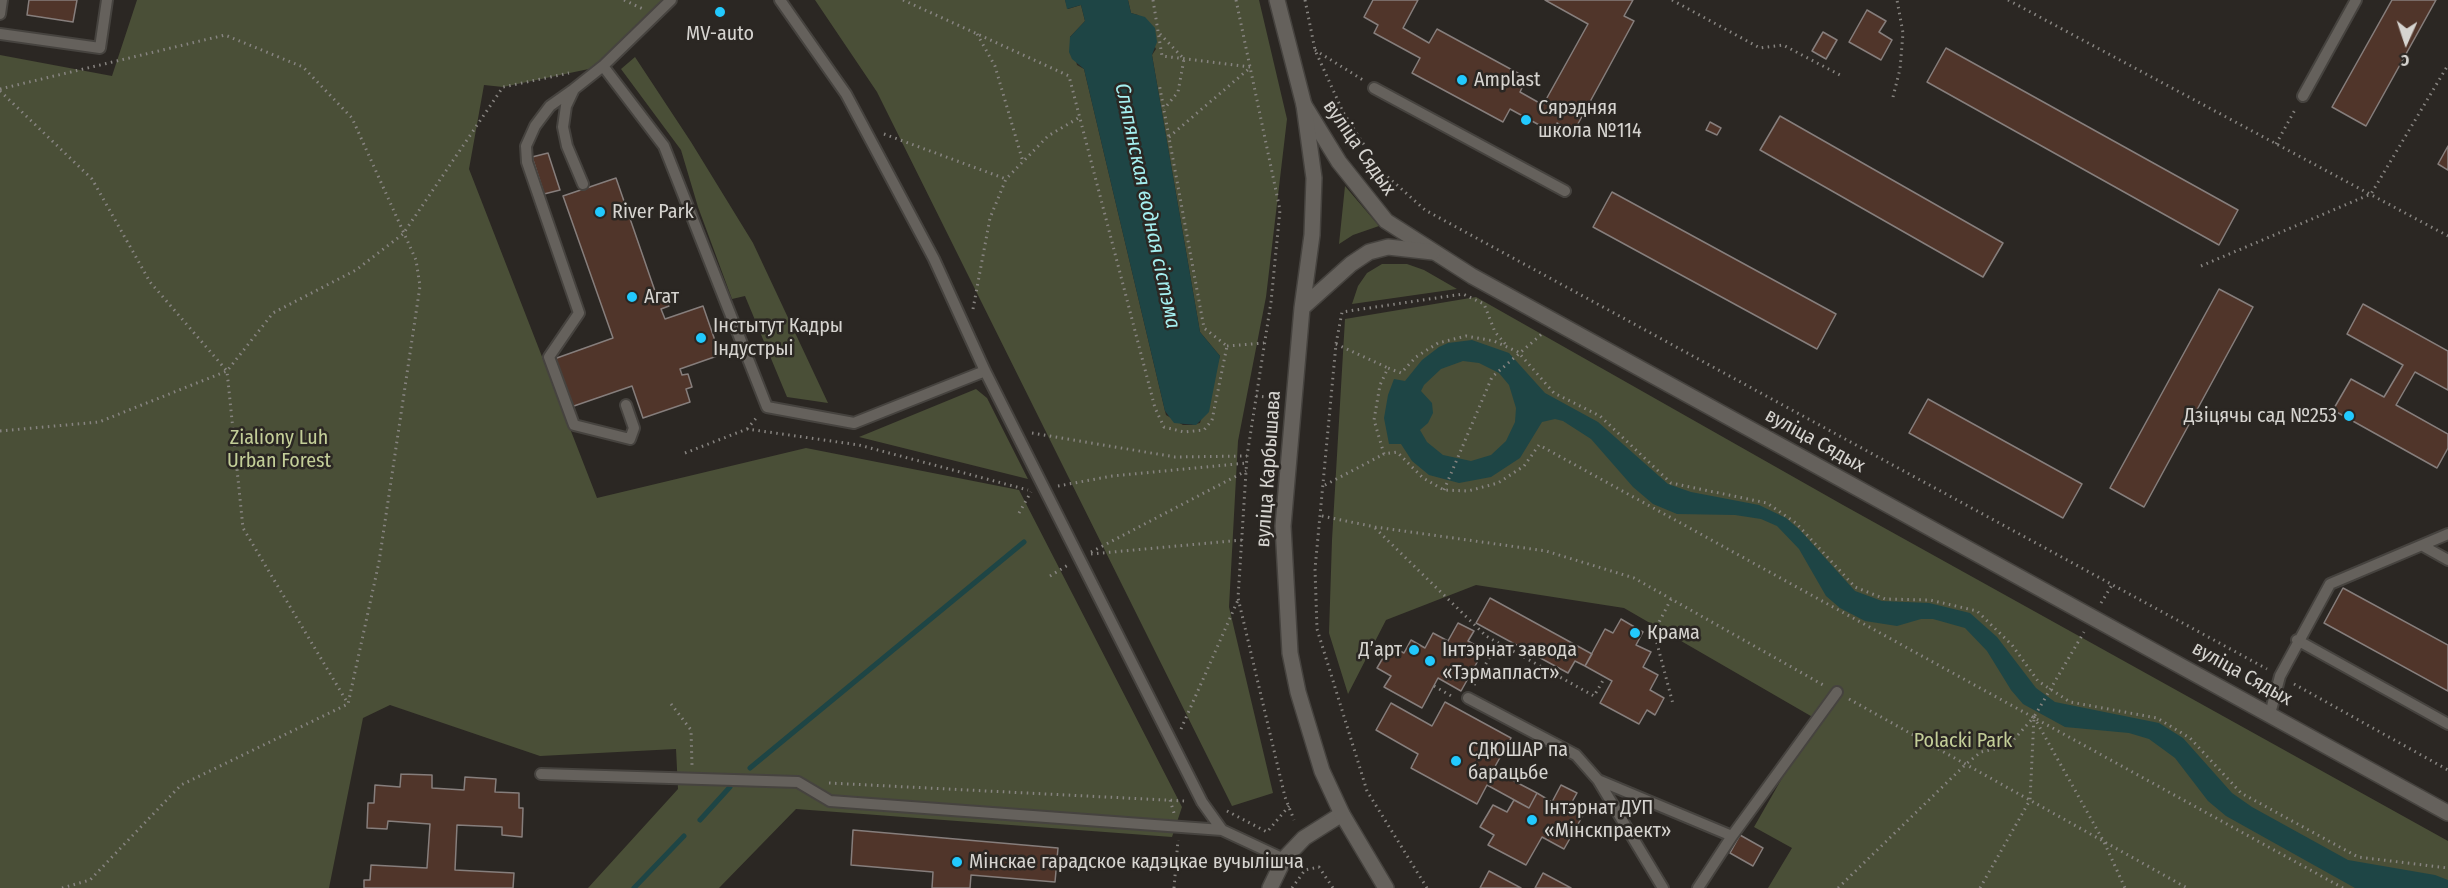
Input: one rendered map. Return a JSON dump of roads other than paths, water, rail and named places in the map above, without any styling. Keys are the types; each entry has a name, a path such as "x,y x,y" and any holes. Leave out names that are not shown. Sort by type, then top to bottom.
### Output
{"street":[{"name":"вуліца Сядых","path":"1278,0 1304,105 1365,198 1386,221 1508,297 2448,813"},
{"name":"вуліца Карбышава","path":"1304,105 1314,178 1312,235 1302,308 1283,526 1290,653 1309,733 1322,771 1342,814 1386,888"},
{"path":"1302,308 1351,264 1369,252 1388,247 1433,252"},
{"path":"1269,888 1284,860 1304,838 1342,814"}],"lane":[{"path":"0,14 2,0"},
{"path":"0,34 100,48 107,0"},
{"path":"626,405 634,428 630,439 574,425 549,357 579,313 527,162 526,146 535,126 550,106 603,66 671,0"},
{"path":"780,0 846,94 934,259 985,371 1202,802 1222,830"},
{"path":"2302,96 2356,0"},
{"path":"603,66 664,146 767,407 854,423 985,371"},
{"path":"1374,88 1565,191"},
{"path":"574,89 566,106 563,127 567,146 583,184"},
{"path":"2271,714 2280,676 2297,640 2330,584 2448,534"},
{"path":"2423,546 2448,560"},
{"path":"2297,640 2448,724"},
{"path":"1698,888 1732,836 1837,692"},
{"path":"1468,698 1576,754 1598,780 1663,888"},
{"path":"541,774 798,782 830,801 1222,830 1284,860"},
{"path":"1598,780 1732,836"}],"water":[{"name":"Сляпянская водная сістэма","path":"1065,0 1128,0 1131,13 1145,17 1155,28 1157,42 1152,55 1200,332 1220,356 1209,412 1196,425 1174,423 1165,411 1084,69 1072,59 1069,52 1070,37 1085,21 1081,5 1067,9"},
{"path":"1472,340 1509,353 1545,393 1598,422 1668,484 1691,492 1759,505 1786,518 1800,530 1855,591 1882,601 1929,603 1970,613 1997,637 2036,688 2055,702 2159,723 2183,738 2232,793 2252,807 2348,860 2435,875 2448,880 2448,888 2355,888 2226,816 2208,801 2175,758 2149,739 2129,733 2065,727 2023,704 2011,690 1987,651 1965,628 1933,619 1921,619 1897,626 1865,621 1840,608 1826,596 1799,549 1777,526 1761,519 1735,515 1677,514 1653,504 1633,487 1591,439 1563,421 1555,419 1542,422 1520,458 1491,477 1459,483 1429,475 1412,461 1401,444 1389,444 1384,418 1388,395 1394,379 1405,381 1422,360 1448,343","holes":["1463,361 1479,363 1499,373 1509,385 1516,408 1515,422 1506,441 1491,455 1471,461 1443,455 1427,442 1420,430 1428,423 1433,413 1432,403 1421,391 1424,385 1441,369"]}],"waterway":[{"path":"750,768 1024,542"},
{"path":"700,820 730,787"},
{"path":"634,888 684,836"}],"place":[{"name":"MV-auto","path":"720,12"},
{"name":"Amplast","path":"1462,80"},
{"name":"Сярэдняя школа №114","path":"1526,120"},
{"name":"River Park","path":"600,212"},
{"name":"Агат","path":"632,297"},
{"name":"Інстытут Кадры Індустрыі","path":"701,338"},
{"name":"Дзіцячы сад №253","path":"2349,416"},
{"name":"Крама","path":"1635,633"},
{"name":"Дʼарт","path":"1414,650"},
{"name":"Інтэрнат завода «Тэрмапласт»","path":"1430,661"},
{"name":"СДЮШАР па барацьбе","path":"1456,761"},
{"name":"Інтэрнат ДУП «Мінскпраект»","path":"1532,820"},
{"name":"Мінскае гарадское кадэцкае вучылішча","path":"957,862"}],"park label":[{"name":"Zialiony Luh Urban Forest","path":"279,450"},
{"name":"Polacki Park","path":"1963,741"}]}
